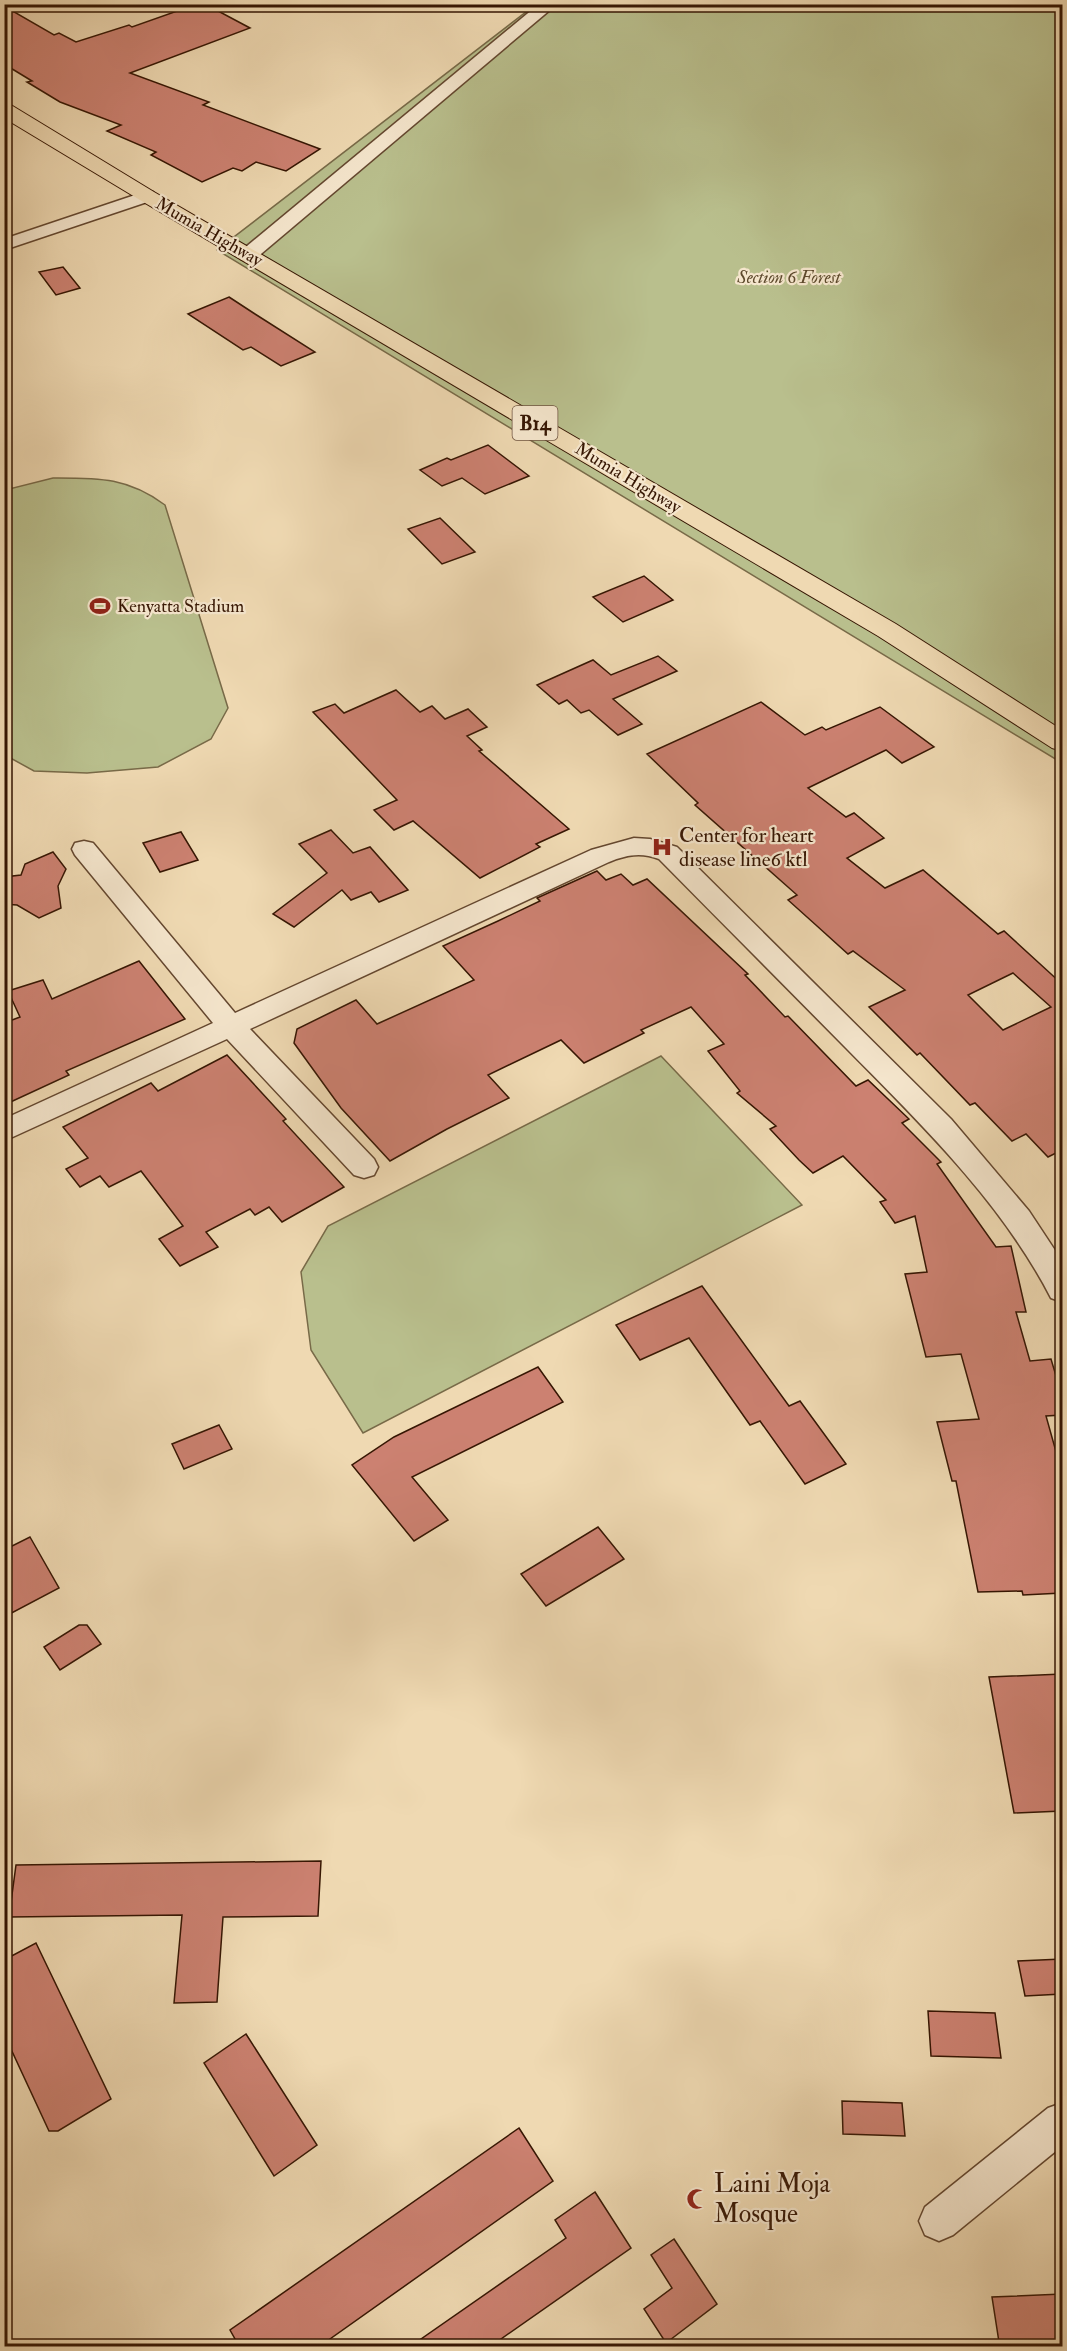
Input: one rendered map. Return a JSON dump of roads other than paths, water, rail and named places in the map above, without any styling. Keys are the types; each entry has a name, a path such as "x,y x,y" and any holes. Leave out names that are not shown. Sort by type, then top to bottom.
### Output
{"highway":[{"name":"Mumia Highway","path":"4,109 147,196 887,630 1062,742"}],"street":[{"path":"248,255 549,4"},
{"path":"4,245 147,196"},
{"path":"4,1131 618,848 637,844 652,846 668,853 941,1126 1019,1219 1059,1280 1062,1290"},
{"path":"84,849 231,1026 364,1167"},
{"path":"939,2221 1062,2122"}],"place":[{"name":"Kenyatta Stadium","path":"100,606"},
{"name":"Center for heart disease line6 ktl","path":"662,847"},
{"name":"Laini Moja Mosque","path":"697,2199"}],"park label":[{"name":"Section 6 Forest","path":"789,277"}]}
